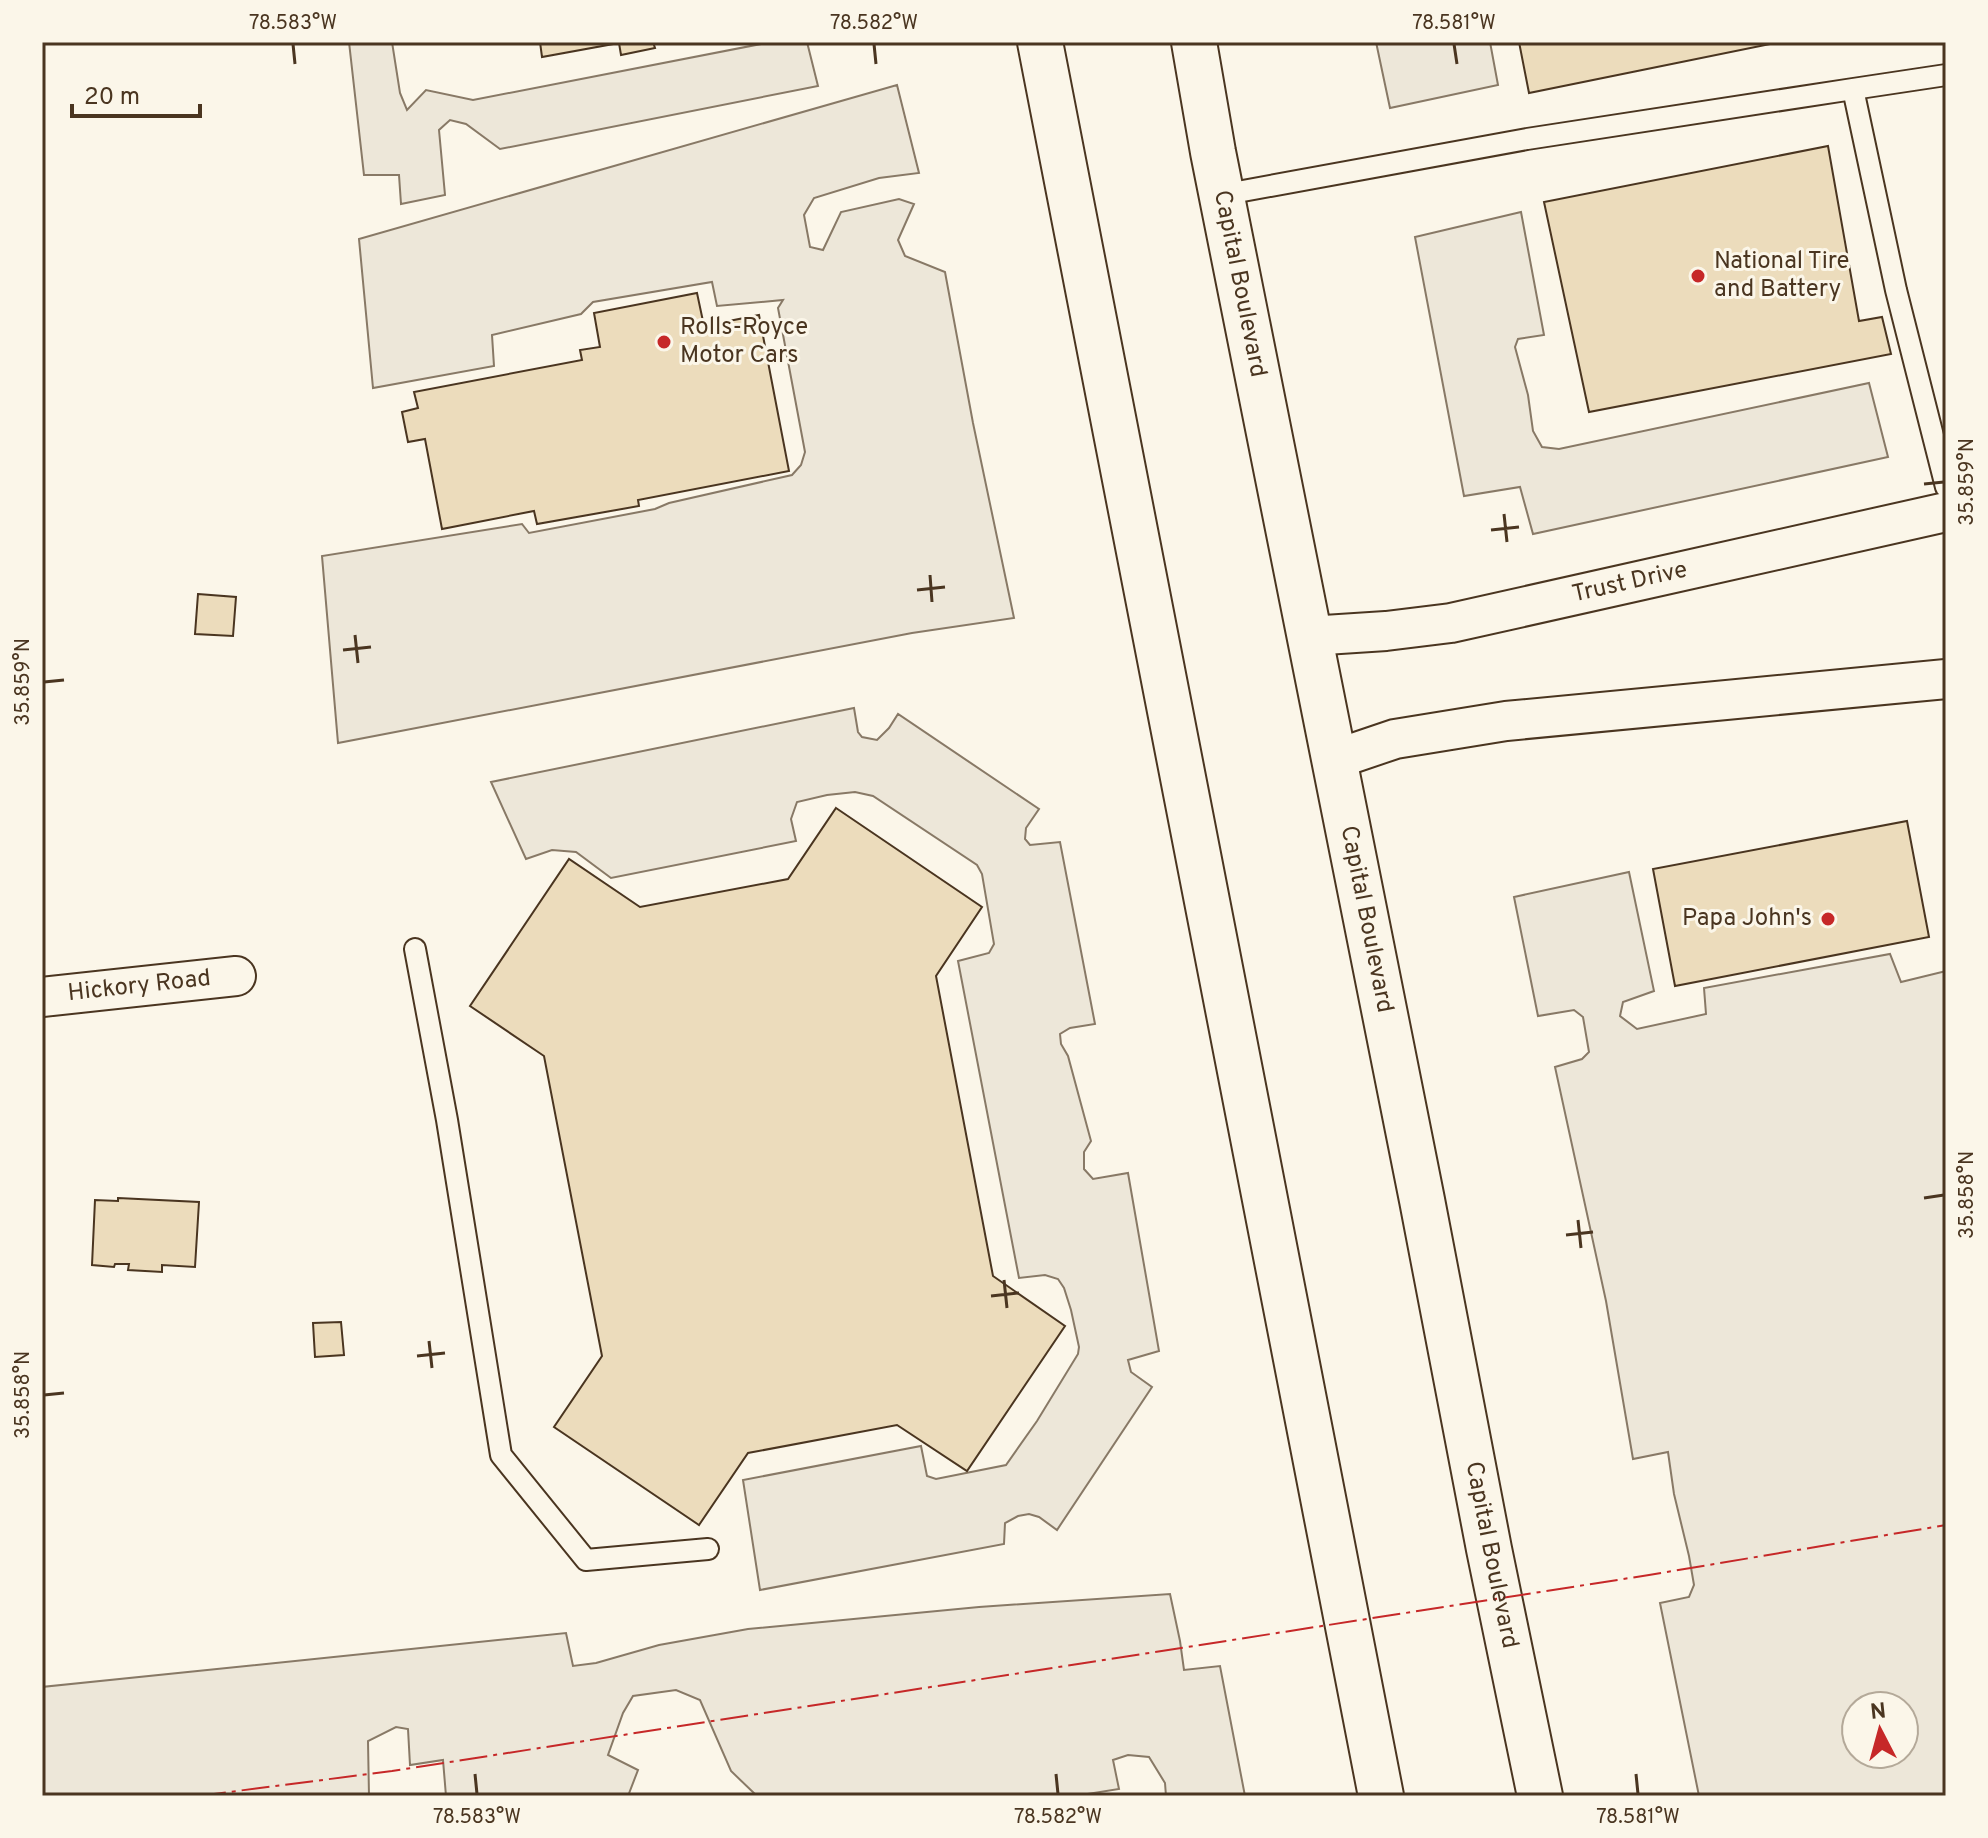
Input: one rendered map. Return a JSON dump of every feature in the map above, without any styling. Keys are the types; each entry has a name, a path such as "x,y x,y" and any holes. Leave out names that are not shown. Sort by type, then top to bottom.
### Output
{"highway":[{"path":"1040,42 1381,1796"},
{"name":"Capital Boulevard","path":"1194,42 1221,195 1540,1796"}],"street":[{"name":"Trust Drive","path":"1309,636 1451,623 1946,512"},
{"path":"1333,760 1395,739 1506,721 1946,679"},
{"name":"Hickory Road","path":"42,997 236,976"}],"lane":[{"path":"1221,195 1527,139 1946,75"},
{"path":"1853,89 1896,290 1946,487"},
{"path":"415,949 447,1120 501,1455 586,1560 708,1549"}],"shaded area":[{"path":"349,42 392,42 400,93 407,110 426,90 473,100 771,42 807,42 818,86 500,149 466,124 450,120 439,130 445,195 401,204 399,175 364,175"},
{"path":"1376,42 1490,42 1498,85 1390,108"},
{"path":"897,85 919,173 879,178 814,198 804,215 810,247 823,250 841,212 899,199 914,204 898,240 905,256 945,272 1014,618 912,633 338,743 322,556 522,524 529,533 655,509 669,503 792,475 801,465 805,452 778,308 783,300 717,306 712,282 593,302 581,314 492,335 494,366 373,388 359,239"},
{"path":"1521,212 1544,335 1518,339 1515,347 1528,395 1533,431 1542,447 1559,449 1869,383 1888,457 1533,534 1520,487 1464,496 1415,237"},
{"path":"854,708 858,732 862,737 877,740 898,714 1039,809 1026,828 1025,839 1030,845 1060,842 1095,1024 1070,1028 1060,1034 1091,1141 1084,1152 1084,1169 1093,1179 1128,1173 1159,1351 1128,1360 1131,1372 1152,1387 1057,1530 1039,1517 1029,1514 1018,1516 1005,1523 1004,1544 760,1590 743,1480 921,1446 927,1476 936,1479 1006,1465 1078,1354 1071,1310 1058,1279 1045,1275 1019,1278 958,961 989,953 994,944 982,874 977,865 873,796 855,792 797,802 791,819 796,841 611,878 576,852 552,850 526,859 491,782"},
{"path":"1629,872 1654,991 1623,1002 1620,1016 1637,1029 1706,1014 1704,988 1890,954 1901,982 1946,971 1946,1796 1699,1796 1660,1603 1689,1597 1694,1585 1689,1556 1674,1494 1668,1452 1633,1459 1606,1301 1555,1067 1582,1059 1589,1052 1583,1017 1574,1010 1538,1016 1514,897"},
{"path":"1170,1594 1184,1670 1220,1666 1245,1796 1166,1796 1165,1783 1149,1757 1128,1755 1113,1760 1119,1789 1075,1796 757,1796 731,1771 700,1700 676,1690 633,1696 623,1713 608,1755 638,1770 628,1796 446,1796 443,1760 410,1765 408,1729 396,1727 368,1741 369,1796 42,1796 42,1687 566,1633 573,1666 596,1663 659,1645 748,1629 979,1607"}],"building":[{"path":"540,42 653,42 655,48 621,55 619,43 542,57"},
{"path":"1519,42 1780,42 1529,93"},
{"path":"1828,146 1859,321 1882,317 1891,354 1589,412 1544,202"},
{"path":"697,293 704,326 759,315 789,471 638,500 639,506 537,524 534,511 442,529 425,439 408,442 402,412 418,408 414,392 582,360 580,350 600,347 594,313"},
{"path":"198,594 236,597 233,636 195,634"},
{"path":"836,808 982,907 936,976 993,1276 1065,1326 967,1471 897,1425 748,1453 699,1525 554,1427 602,1356 544,1056 470,1006 569,859 640,907 788,879"},
{"path":"1907,821 1929,937 1675,986 1653,869"},
{"path":"118,1198 199,1202 195,1267 162,1265 162,1272 128,1270 129,1264 115,1264 114,1267 92,1265 95,1200 118,1201"},
{"path":"341,1322 344,1355 315,1357 313,1323"}],"power":[{"path":"198,1796 392,1771 1649,1575 1946,1525"}],"place":[{"name":"National Tire and Battery","path":"1698,276"},
{"name":"Rolls-Royce Motor Cars","path":"664,342"},
{"name":"Papa John's","path":"1828,919"}]}
